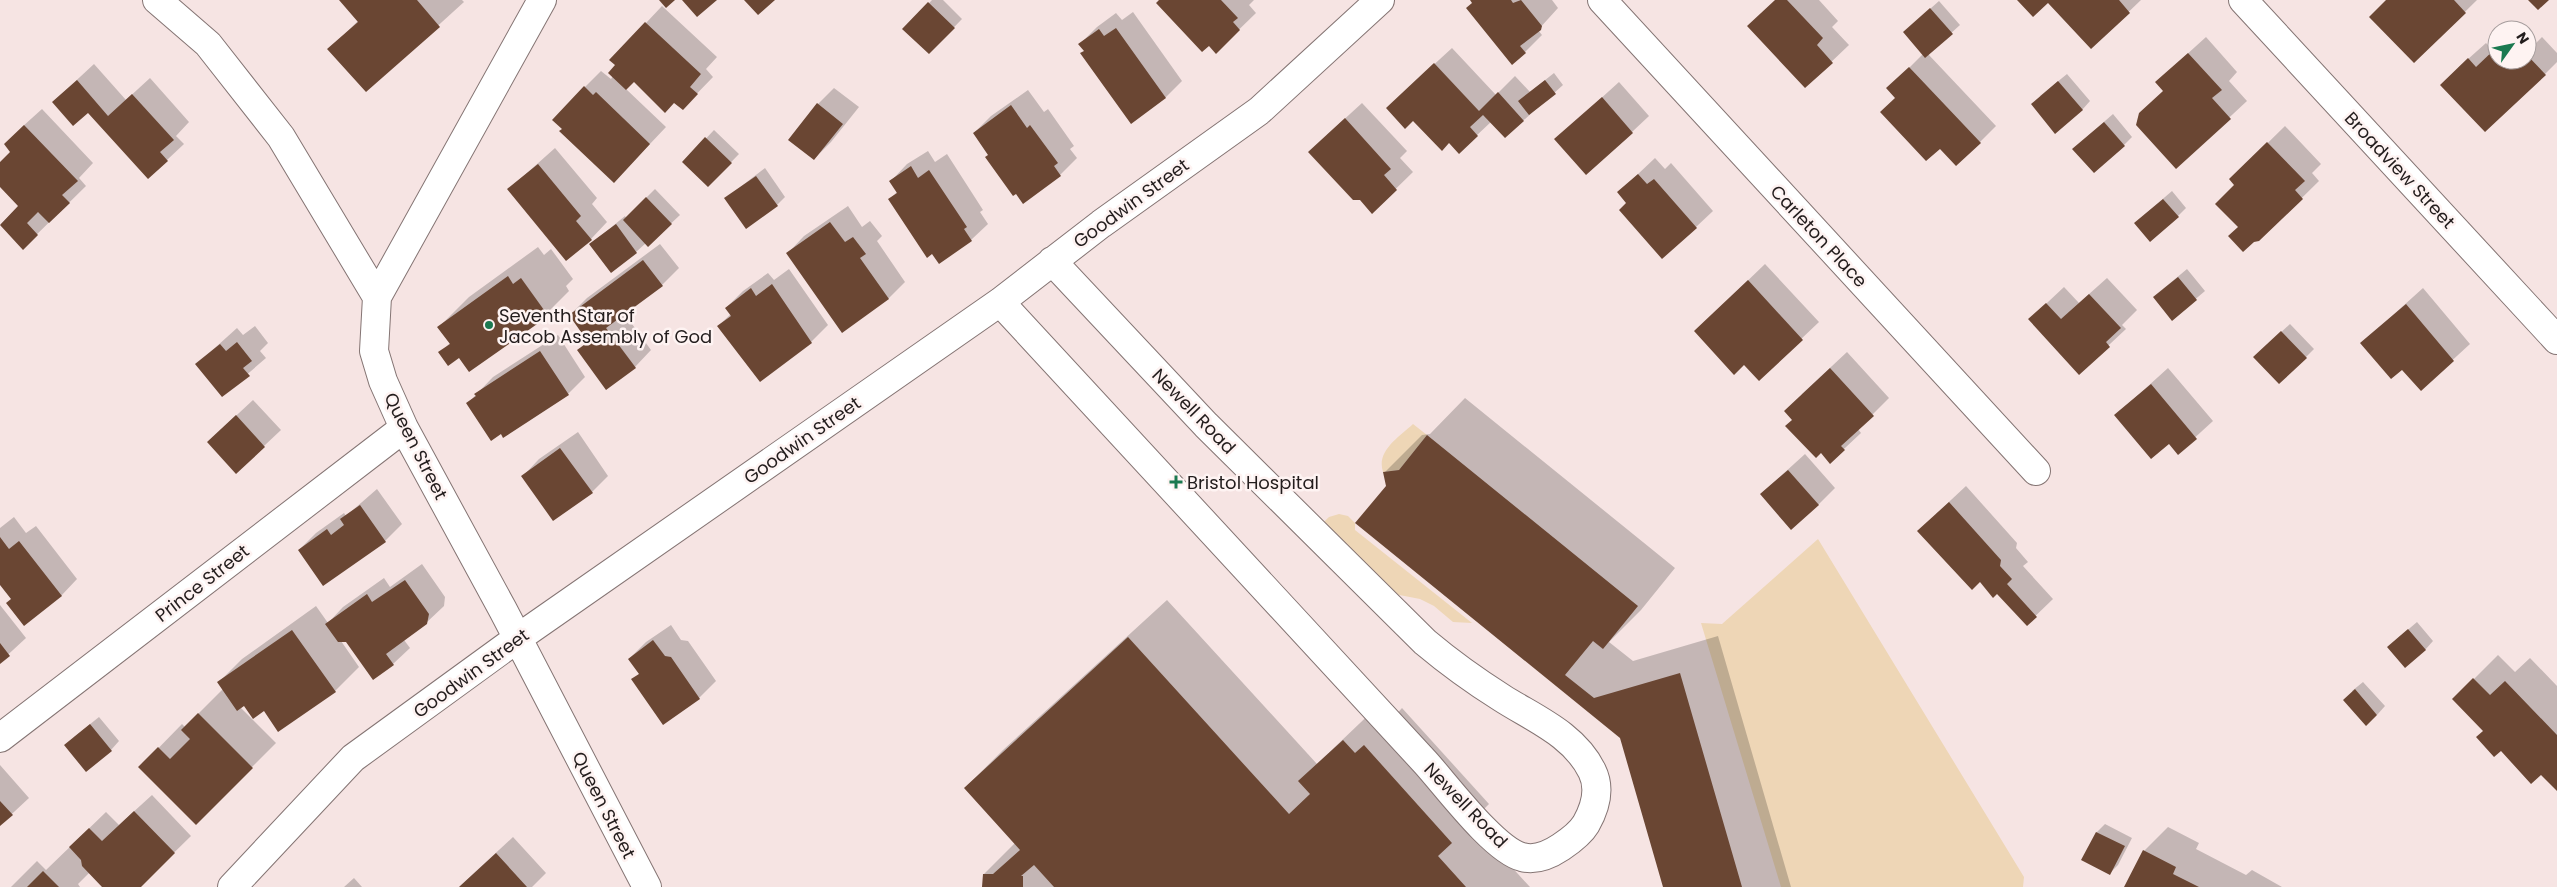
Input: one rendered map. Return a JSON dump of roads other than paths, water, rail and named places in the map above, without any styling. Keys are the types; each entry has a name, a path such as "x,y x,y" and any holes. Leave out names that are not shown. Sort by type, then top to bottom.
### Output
{"street":[{"path":"157,0 208,44 281,137 377,297"},
{"name":"Queen Street","path":"542,0 377,297 374,351 383,380 404,428 518,638 647,887"},
{"name":"Goodwin Street","path":"232,887 353,758 518,638 1000,302 1052,261 1258,111 1380,0"},
{"name":"Carleton Place","path":"1602,0 2036,471"},
{"name":"Broadview Street","path":"2243,0 2557,340"},
{"name":"Newell Road","path":"1000,302 1419,755 1492,838 1521,857 1536,858 1558,849 1582,830 1592,813 1596,799 1596,785 1592,771 1567,740 1457,669 1425,642 1206,425 1052,261"},
{"name":"Prince Street","path":"0,738 404,428"}],"place":[{"name":"Seventh Star of Jacob Assembly of God","path":"489,325"},
{"name":"Bristol Hospital","path":"1176,482"}]}
